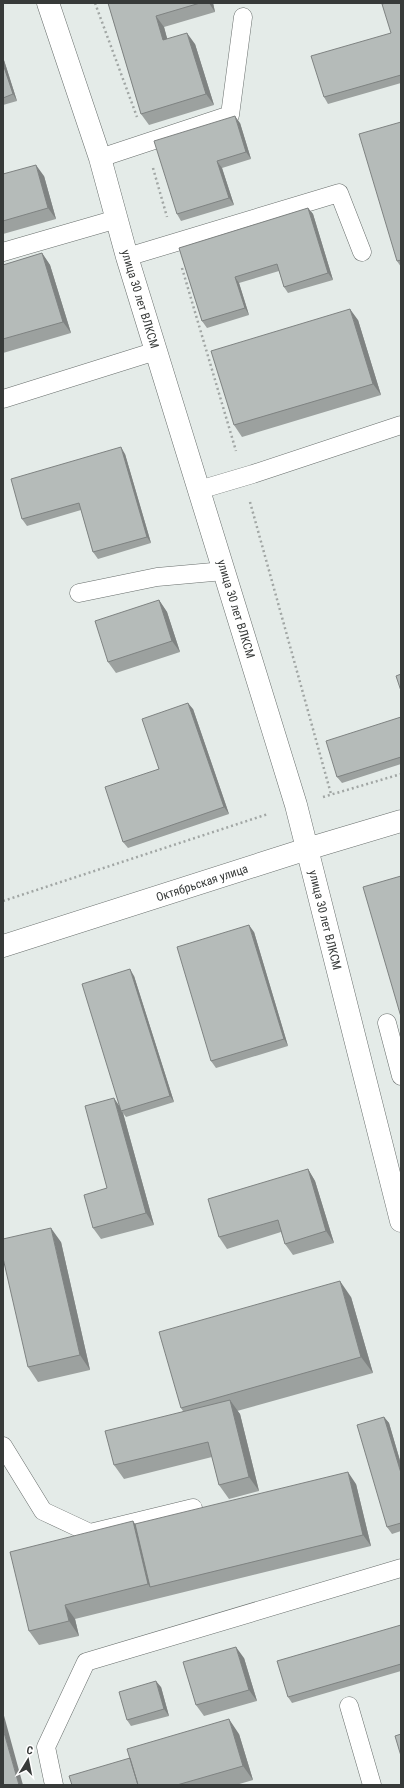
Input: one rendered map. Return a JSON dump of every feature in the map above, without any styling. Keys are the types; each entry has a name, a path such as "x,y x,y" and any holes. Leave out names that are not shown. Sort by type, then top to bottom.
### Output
{"street":[{"name":"улица 30 лет ВЛКСМ","path":"48,3 100,158 127,257 296,805 401,1221"},
{"name":"Октябрьская улица","path":"3,946 307,849 401,822"}],"lane":[{"path":"100,158 230,115 243,17"},
{"path":"127,257 339,193 362,252"},
{"path":"3,252 117,219"},
{"path":"3,399 156,351"},
{"path":"199,490 401,425"},
{"path":"79,593 156,577 224,571"},
{"path":"387,1023 401,1076"},
{"path":"3,1446 43,1511 90,1533 194,1508"},
{"path":"54,1785 46,1747 86,1662 401,1568"},
{"path":"349,1706 372,1785"}],"path":[{"path":"95,3 146,143 243,477 331,794"},
{"path":"3,901 296,805 401,774"}],"building":[{"path":"108,3 200,3 156,16 163,40 187,33 206,94 141,114"},
{"path":"401,3 401,75 324,97 311,56 391,33 382,4"},
{"path":"3,64 13,94 3,98"},
{"path":"235,116 246,152 217,161 229,198 177,214 154,141"},
{"path":"401,122 401,260 397,261 359,134"},
{"path":"36,165 48,208 3,221 3,174"},
{"path":"308,208 328,273 284,287 277,264 235,277 245,308 202,321 179,248"},
{"path":"42,253 63,322 3,339 3,265"},
{"path":"350,309 373,384 234,425 211,351"},
{"path":"121,447 147,537 93,552 79,503 22,519 11,479"},
{"path":"159,600 172,641 108,662 95,621"},
{"path":"401,674 401,691 396,676"},
{"path":"188,703 224,807 123,842 105,787 159,769 142,719"},
{"path":"401,717 401,757 337,777 326,741"},
{"path":"401,876 401,1017 363,887"},
{"path":"249,925 284,1039 211,1061 177,947"},
{"path":"130,969 170,1096 121,1111 82,984"},
{"path":"114,1098 146,1213 93,1228 84,1195 107,1188 85,1106"},
{"path":"308,1169 326,1231 285,1244 278,1220 219,1237 208,1199"},
{"path":"51,1228 80,1355 28,1367 3,1258 3,1239"},
{"path":"340,1281 361,1357 181,1408 159,1332"},
{"path":"230,1400 249,1477 219,1485 208,1442 114,1465 105,1431"},
{"path":"384,1417 401,1473 401,1523 387,1527 357,1425"},
{"path":"348,1472 363,1535 150,1587 135,1524"},
{"path":"133,1521 148,1584 65,1605 69,1621 29,1631 10,1552"},
{"path":"401,1625 401,1664 288,1697 277,1661"},
{"path":"236,1647 249,1690 196,1705 183,1662"},
{"path":"156,1681 164,1709 127,1720 119,1692"},
{"path":"229,1719 243,1766 177,1785 138,1785 127,1749"},
{"path":"3,1729 19,1785 3,1785"},
{"path":"401,1734 401,1756 395,1736"},
{"path":"130,1758 138,1785 72,1785 69,1776"}]}
